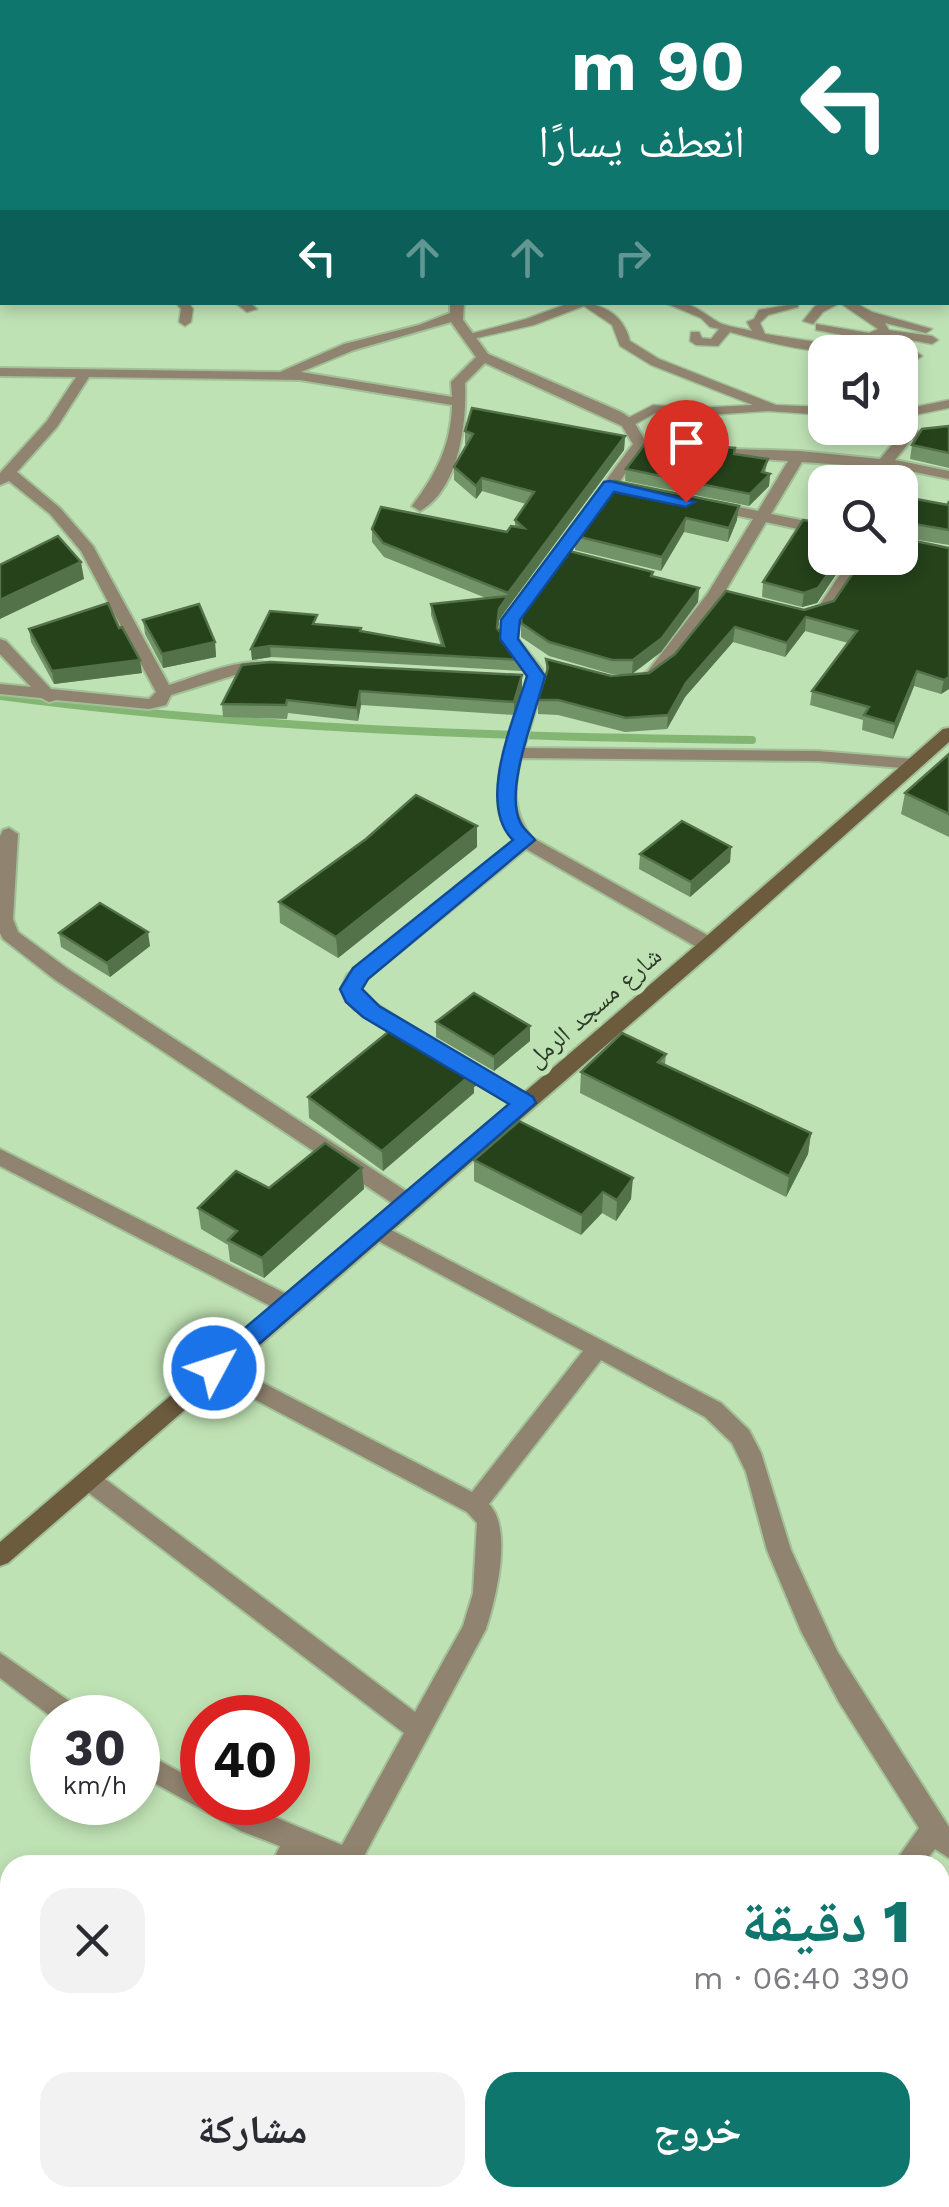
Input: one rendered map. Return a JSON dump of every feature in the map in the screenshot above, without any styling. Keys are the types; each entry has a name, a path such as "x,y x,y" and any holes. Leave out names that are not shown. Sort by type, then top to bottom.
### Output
{"street":[{"path":"281,375 349,347 424,328 455,309 483,358 628,422 640,443 568,556 507,629 515,650 534,670 536,682 507,780 506,814 511,827 525,840 709,945"},
{"path":"420,506 444,475 453,454 460,406 459,379 483,358"},
{"path":"0,372 281,375 460,406 478,415"},
{"path":"84,375 52,424 4,478 55,511 88,549 164,692"},
{"path":"892,464 907,436 949,432"},
{"path":"690,449 799,455 949,474"},
{"path":"627,683 654,675 714,595 799,455"},
{"path":"610,486 629,490"},
{"path":"706,506 808,526"},
{"path":"795,614 811,615 825,609 847,575"},
{"path":"0,644 49,697"},
{"path":"524,658 558,666"},
{"path":"0,690 149,704 160,701 164,692 233,670 285,666"},
{"path":"516,680 536,682"},
{"name":"شارع مسجد الرمل","path":"2,1551 709,945 949,733"},
{"path":"515,753 803,756 914,764"},
{"path":"9,834 4,919 10,935 61,974 408,1203"},
{"path":"525,840 360,974 351,989 371,1012 525,1103"},
{"path":"0,1158 288,1305"},
{"path":"376,1230 713,1410 737,1428 752,1462 796,1598 829,1661 941,1838 919,1855"},
{"path":"475,1505 597,1349"},
{"path":"214,1368 475,1505 485,1513 492,1530 486,1593 474,1629 357,1855"},
{"path":"89,1480 420,1730"},
{"path":"0,1664 42,1695"},
{"path":"248,1825 291,1853"}],"lane":[{"path":"184,305 187,309 185,322"},
{"path":"468,336 530,322 576,305"},
{"path":"589,305 619,324 624,343 635,353 774,409"},
{"path":"677,305 705,314 714,324 726,328 808,344"},
{"path":"761,337 756,321 763,313 794,305"},
{"path":"829,305 820,309 814,324 841,335"},
{"path":"858,307 876,318 882,332"},
{"path":"858,307 929,334 918,335"},
{"path":"695,335 696,340 714,343 726,328"},
{"path":"876,335 892,335"},
{"path":"930,432 918,412 949,404"},
{"path":"628,422 653,408 694,412 808,410"}],"building":[{"path":"472,408 625,436 508,593 383,543 372,529 381,507 507,532 511,526 524,528 515,520 534,492 482,478 476,486 454,467 473,434 465,431"},
{"path":"949,426 949,453 912,445 918,445 922,429"},
{"path":"647,441 735,448 734,454 768,459 762,472 770,474 750,494 626,469"},
{"path":"615,481 739,506 729,528 686,518 662,557 576,536"},
{"path":"918,499 948,505 949,501 949,530 918,525"},
{"path":"803,520 808,521 808,575 827,575 818,588 804,593 763,582"},
{"path":"58,536 81,562 0,600 0,565"},
{"path":"918,542 949,548 949,677 944,680 917,671 895,724 864,715 869,707 812,691 857,631 806,617 787,643 735,627 686,683 668,715 626,718 558,700 538,700 548,668 546,659 611,676 649,673 675,654 726,591 804,610 834,601 852,575 918,575"},
{"path":"565,550 699,588 662,638 633,660 612,660 549,642 521,623 523,607"},
{"path":"508,596 499,609 497,628 522,660 270,646 251,649 270,611 317,615 313,624 361,628 360,631 444,646 431,604"},
{"path":"108,603 140,660 52,671 29,629"},
{"path":"199,604 215,642 162,654 143,620"},
{"path":"270,662 522,675 514,702 360,691 357,708 287,700 286,705 222,704 242,665"},
{"path":"949,754 949,814 905,793"},
{"path":"416,795 477,826 336,937 279,902 366,839"},
{"path":"682,821 731,847 691,882 640,854"},
{"path":"100,903 148,932 107,963 59,933"},
{"path":"474,993 530,1026 494,1057 436,1022"},
{"path":"398,1024 476,1065 470,1070 474,1072 382,1151 308,1097"},
{"path":"622,1033 666,1054 658,1062 811,1133 789,1176 581,1072"},
{"path":"519,1121 633,1178 617,1200 603,1192 582,1215 474,1160"},
{"path":"325,1143 362,1168 262,1258 228,1240 237,1231 198,1208 236,1171 269,1188"}],"waterway":[{"path":"0,696 281,724 752,740"}],"route":[{"path":"214,1368 525,1103 371,1012 351,989 360,974 525,840 511,827 505,802 507,780 536,676 509,639 510,620 610,486 686,502"}]}
